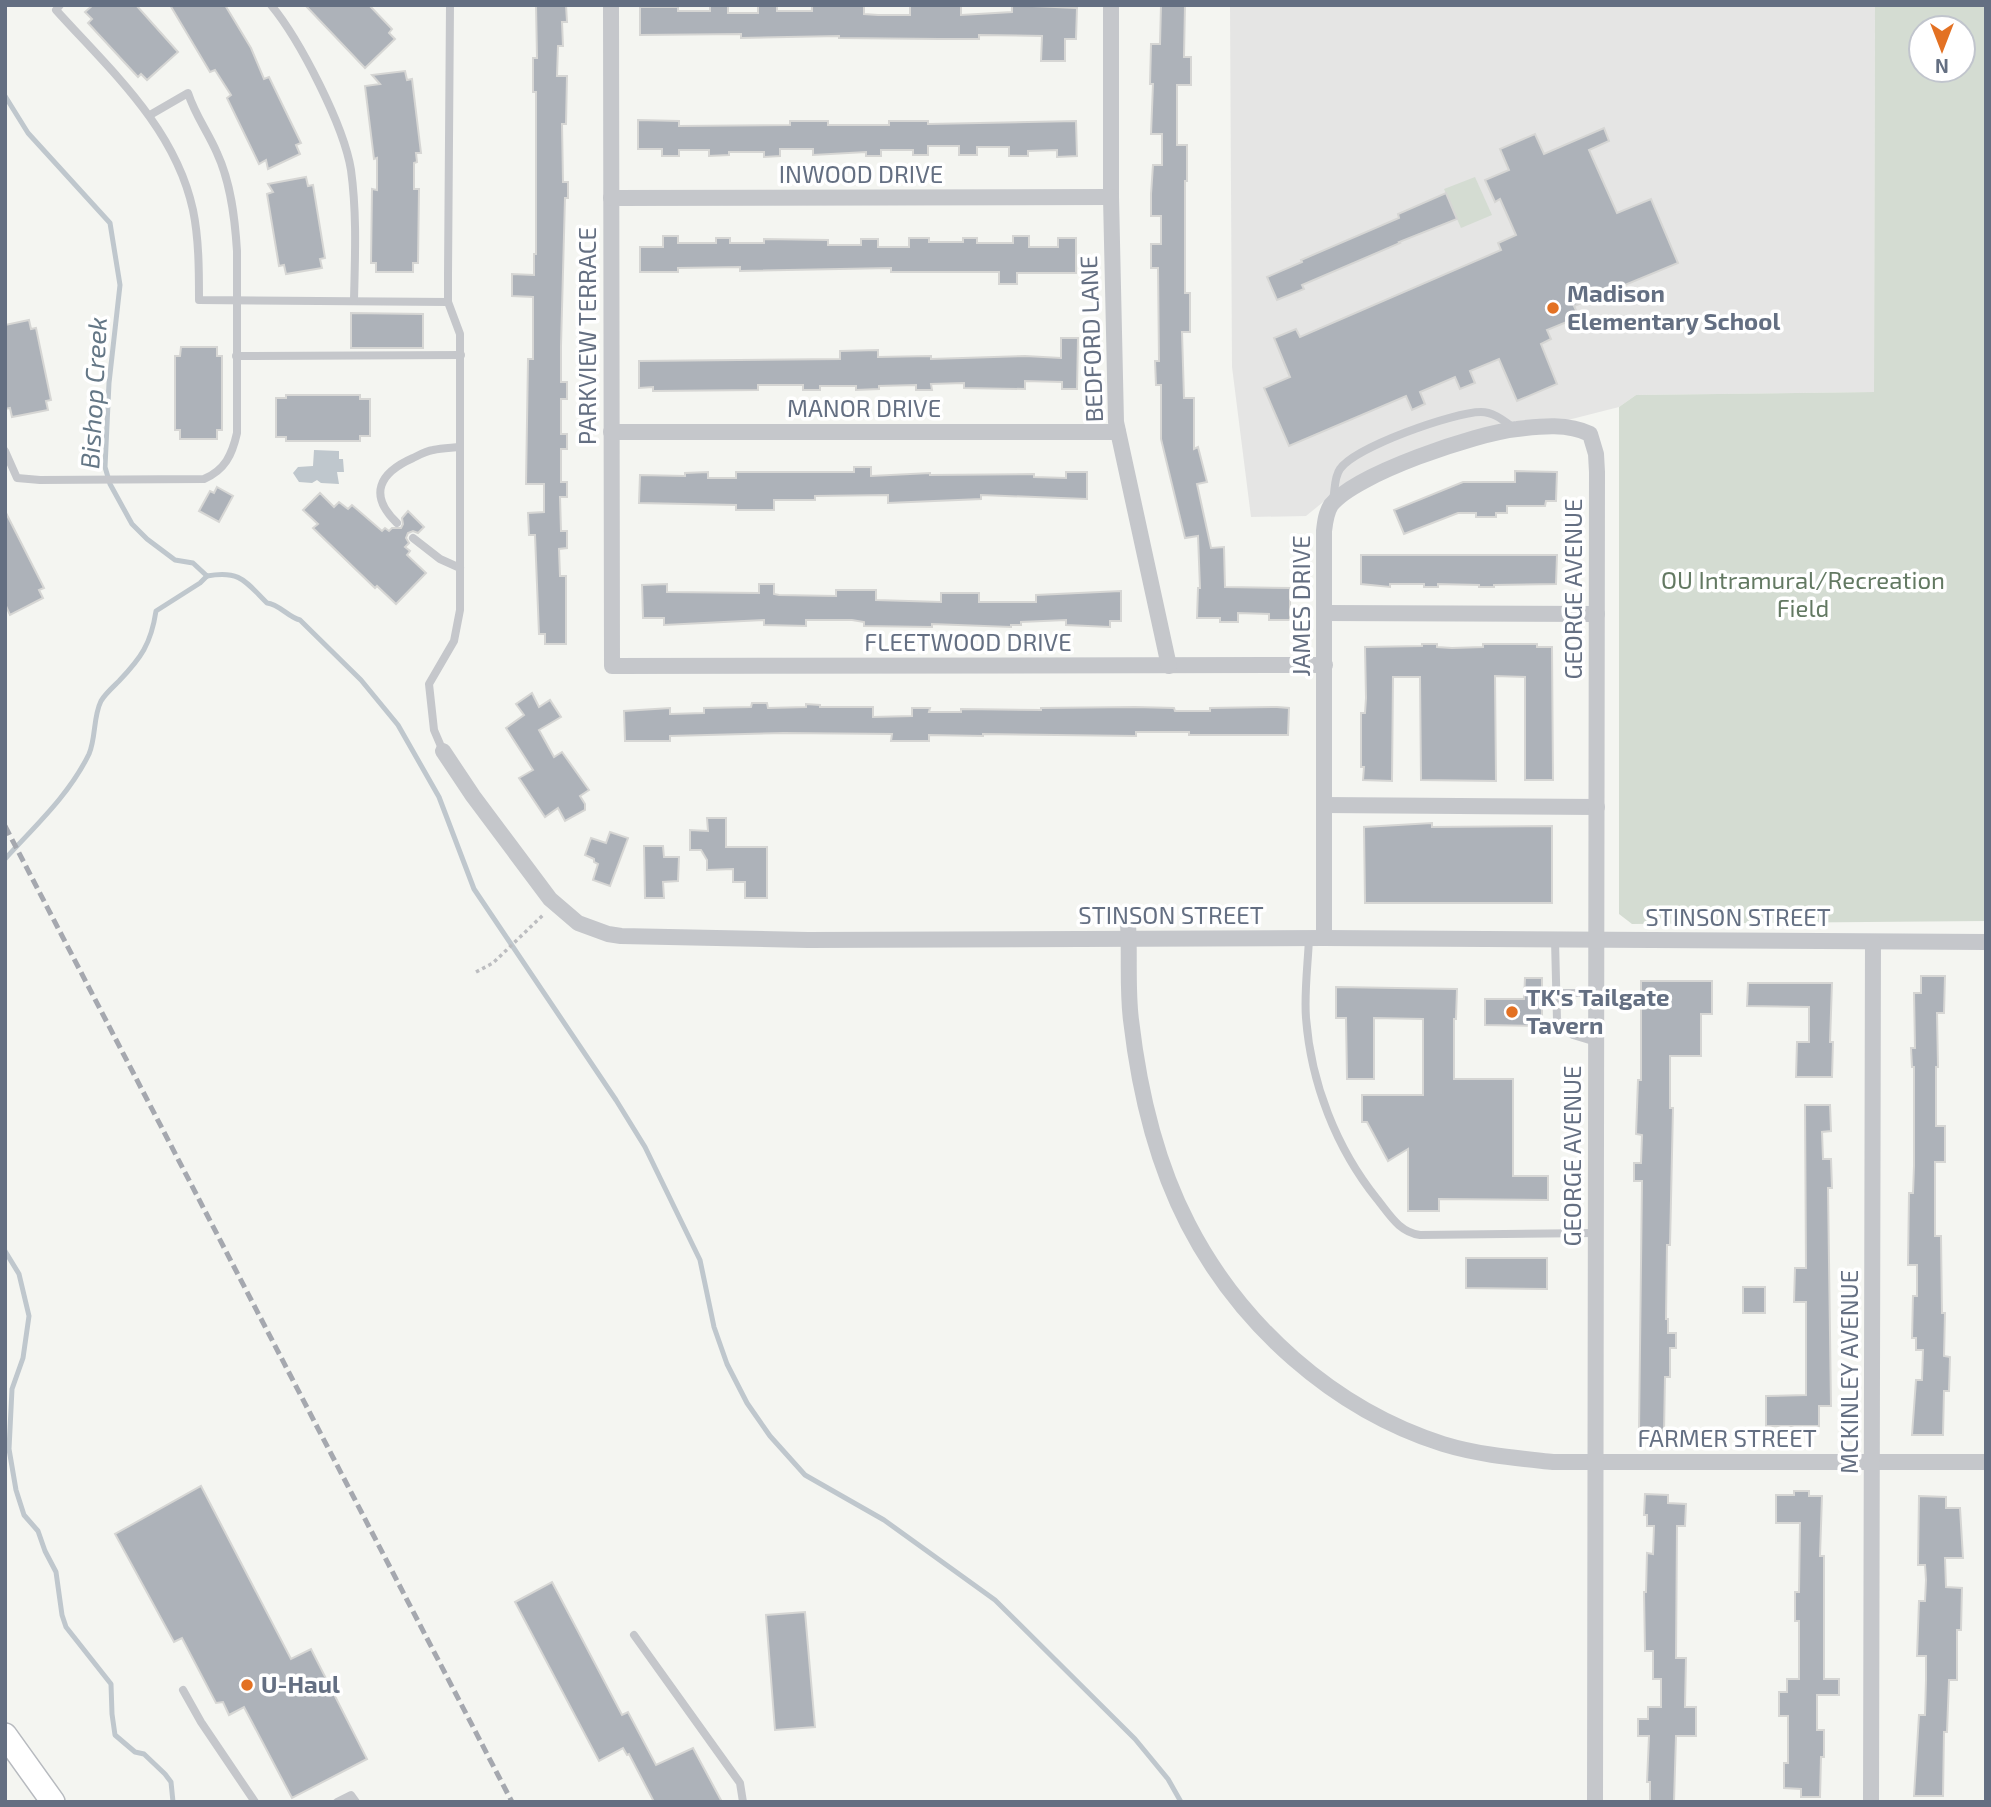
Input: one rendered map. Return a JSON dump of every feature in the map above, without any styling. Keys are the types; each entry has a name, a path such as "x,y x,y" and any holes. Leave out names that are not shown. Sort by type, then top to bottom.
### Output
{"street":[{"name":"PARKVIEW TERRACE","path":"611,5 612,666"},
{"name":"BEDFORD LANE","path":"1111,5 1114,398 1118,432 1169,666"},
{"name":"INWOOD DRIVE","path":"611,198 1111,197"},
{"name":"JAMES DRIVE","path":"1316,938 1324,805 1324,530 1325,517 1332,503 1396,466 1465,441 1515,429 1559,426 1581,430"},
{"name":"GEORGE AVENUE","path":"1581,430 1593,439 1596,454 1595,1802"},
{"name":"MANOR DRIVE","path":"611,432 1118,432"},
{"path":"1325,613 1597,614"},
{"name":"FLEETWOOD DRIVE","path":"612,666 1325,665"},
{"name":"STINSON STREET","path":"443,751 473,796 555,904 579,923 608,934 808,940 1129,932 1316,938 1986,942"},
{"path":"1324,805 1597,807"},
{"name":"FARMER STREET","path":"1129,932 1131,1019 1149,1119 1160,1154 1192,1231 1216,1272 1247,1310 1297,1362 1328,1386 1373,1414 1441,1444 1483,1454 1562,1462 1986,1462"},
{"name":"MCKINLEY AVENUE","path":"1871,1802 1873,942"},
{"path":"5,1735 53,1802"}],"lane":[{"path":"60,5 56,10 150,115 174,157 193,210 198,248 199,300 448,302"},
{"path":"271,5 314,73 350,167 356,239 354,300"},
{"path":"443,751 434,730 429,684 454,641 460,610 461,355 460,334 448,302 450,5"},
{"path":"5,478 193,480 214,475 230,456 237,433 235,222 218,154 194,112 188,93 150,115"},
{"path":"236,356 461,355"},
{"path":"1332,503 1336,475 1340,468 1363,452 1406,432 1465,414 1482,412 1494,414 1515,429"},
{"path":"397,523 386,512 380,489 383,478 398,464 430,450 460,447"},
{"path":"5,451 17,478"},
{"path":"413,538 440,558 460,568"},
{"path":"1316,938 1306,1016 1312,1068 1342,1145 1365,1184 1401,1228 1410,1234 1420,1235 1595,1233"},
{"path":"1555,940 1557,1020 1573,1035 1597,1042"},
{"path":"1555,993 1597,993"},
{"path":"634,1635 740,1783 743,1802"},
{"path":"183,1690 201,1722 255,1802"},
{"path":"337,1802 351,1795 356,1802"}],"path":[{"path":"475,972 493,963 555,904"}],"shaded area":[{"name":"Madison Elementary School","path":"1230,5 1875,5 1874,392 1636,395 1619,407 1564,421 1468,433 1344,485 1306,516 1251,517 1232,367"},
{"path":"314,450 339,451 344,472 337,472 339,484 321,483 317,480 312,483 299,482 293,473 298,467 313,466"}],"green space":[{"name":"OU Intramural/Recreation Field","path":"1875,5 1986,5 1986,921 1632,924 1619,914 1619,407 1636,395 1874,392"},
{"path":"1475,177 1492,215 1461,228 1444,189"}],"building":[{"path":"93,5 136,5 178,52 147,80 141,74 138,77 88,23 92,19 85,12"},
{"path":"170,5 225,5 251,48 264,79 269,77 301,143 296,145 300,154 268,169 266,160 259,164 227,98 231,95 215,70 210,72"},
{"path":"305,5 369,5 392,29 389,33 395,39 365,68"},
{"path":"536,5 566,5 567,22 562,22 563,46 558,46 557,76 567,76 566,124 562,124 563,182 568,182 568,198 565,198 561,382 567,382 567,399 561,399 561,434 567,434 567,449 561,449 561,482 567,482 567,497 560,497 561,531 567,531 567,548 559,549 560,576 566,576 566,644 545,644 545,634 539,634 535,535 529,535 528,513 544,512 544,484 526,484 528,359 533,359 533,297 512,296 512,274 534,275 536,254 536,92 533,92 533,58 537,58"},
{"path":"710,5 728,5 728,13 758,13 758,5 777,5 777,11 812,11 812,5 864,5 864,14 878,15 910,15 910,5 961,6 961,15 1012,12 1012,5 1077,8 1076,39 1065,39 1065,61 1041,61 1042,36 979,35 979,39 939,39 839,36 741,38 741,34 640,35 640,7 678,7 678,11 710,11"},
{"path":"1161,5 1185,5 1184,57 1191,57 1191,85 1177,85 1177,145 1187,145 1185,293 1190,293 1190,332 1182,332 1184,398 1194,398 1194,449 1198,447 1207,482 1197,484 1211,548 1224,547 1225,587 1290,588 1290,620 1269,620 1269,614 1238,613 1238,622 1220,622 1220,618 1197,618 1200,588 1198,536 1185,538 1161,439 1161,385 1156,385 1155,361 1159,361 1158,268 1151,268 1151,244 1161,244 1161,216 1151,216 1151,194 1153,165 1162,165 1162,134 1151,134 1153,84 1150,84 1151,44 1160,44"},
{"path":"405,71 407,80 412,79 421,153 416,153 417,162 414,163 414,189 419,189 418,263 413,263 413,272 376,272 376,263 371,263 372,189 377,190 377,158 374,159 365,86 380,84 372,75"},
{"path":"638,120 679,121 679,126 790,125 790,121 828,121 828,125 889,125 889,121 928,121 928,124 1076,121 1077,156 1057,157 1057,150 1028,151 1028,156 1009,156 1009,147 977,147 977,155 959,155 959,146 928,146 928,155 913,155 913,150 881,150 881,156 866,156 866,152 813,155 813,149 780,149 780,156 764,157 764,152 729,152 729,155 709,156 709,150 679,150 679,156 662,156 662,149 638,149"},
{"path":"1604,128 1609,141 1589,150 1617,213 1651,199 1678,263 1574,306 1579,317 1547,330 1551,339 1541,344 1557,384 1517,401 1499,359 1470,371 1475,383 1460,389 1455,377 1420,392 1425,404 1412,410 1406,396 1289,446 1264,388 1290,377 1274,338 1296,329 1300,337 1501,250 1498,243 1516,235 1500,199 1495,202 1485,180 1509,170 1500,149 1535,134 1544,154"},
{"path":"306,177 308,186 313,185 325,258 320,259 322,268 286,274 284,265 279,266 267,194 273,192 268,184"},
{"path":"1446,193 1457,219 1302,285 1304,289 1277,300 1267,277 1399,218 1398,214"},
{"path":"663,236 678,236 678,243 716,243 716,238 730,238 730,243 764,243 764,239 828,240 828,245 861,245 861,239 878,239 878,247 909,247 909,238 929,238 929,242 963,242 963,238 977,238 977,243 1013,243 1013,236 1029,236 1029,247 1058,247 1058,238 1076,238 1076,273 1017,273 1017,284 999,284 999,272 891,272 891,268 740,271 740,267 640,272 640,247 663,247"},
{"path":"351,313 423,314 423,348 351,348"},
{"path":"29,320 31,329 36,328 51,400 46,401 48,410 12,417 10,408 5,409 5,325"},
{"path":"1061,338 1078,338 1077,389 1062,389 1062,382 1025,381 1025,389 964,388 964,383 931,384 932,390 916,390 916,385 856,390 856,386 820,386 820,390 803,390 803,385 758,385 758,390 653,391 653,387 639,388 639,361 840,359 840,351 878,350 878,357 1061,358"},
{"path":"181,347 217,347 217,356 222,356 222,430 217,430 217,439 180,439 180,430 175,430 175,356 180,356"},
{"path":"286,395 360,395 360,399 370,399 370,436 360,436 360,441 286,441 286,437 276,437 276,398 286,398"},
{"path":"854,467 871,467 871,476 930,473 1034,474 1034,477 1066,478 1066,472 1087,472 1087,499 981,495 981,499 888,503 888,495 815,496 815,500 774,500 774,510 736,510 736,505 639,503 640,475 685,476 685,473 708,472 708,478 736,478 736,472 854,472"},
{"path":"1515,471 1557,472 1556,501 1546,501 1545,506 1507,506 1507,513 1496,513 1496,517 1458,513 1404,534 1394,510 1463,482 1515,482"},
{"path":"217,487 233,496 219,522 199,511 210,491 214,493"},
{"path":"320,493 334,507 339,502 348,509 352,505 382,531 385,528 389,531 392,528 401,528 402,518 408,511 424,527 418,533 408,533 406,538 409,543 405,547 410,551 407,555 426,573 396,604 377,586 375,588 313,528 318,524 303,510"},
{"path":"5,511 44,588 39,590 43,598 10,615 5,604"},
{"path":"1361,555 1557,555 1556,584 1479,587 1438,584 1438,587 1424,587 1424,584 1390,584 1390,587 1361,584"},
{"path":"667,584 667,592 759,593 759,584 774,584 774,594 779,595 836,596 836,590 876,590 876,600 941,602 941,593 979,593 979,602 1036,602 1036,595 1121,591 1121,621 1110,621 1110,627 1066,625 1066,620 1021,622 1021,625 1011,627 932,624 932,627 864,626 864,622 852,620 806,620 806,626 764,625 764,620 664,625 664,618 643,618 642,585"},
{"path":"1422,644 1452,648 1483,647 1483,644 1537,644 1537,647 1552,647 1553,780 1525,780 1525,677 1495,676 1496,781 1421,780 1420,677 1393,677 1392,781 1363,780 1361,713 1365,713 1366,698 1365,647"},
{"path":"532,693 539,707 550,700 561,717 539,730 554,757 562,752 589,790 580,796 585,810 565,821 558,808 545,817 519,778 533,770 506,728 524,715 516,704"},
{"path":"752,703 767,703 768,708 806,707 806,704 820,707 873,707 873,717 912,716 912,708 930,708 929,712 961,712 961,709 1041,708 1135,707 1210,711 1210,708 1289,708 1288,735 1189,735 1189,732 1136,732 1136,736 983,734 929,735 929,741 891,741 892,734 784,733 670,736 670,741 625,741 624,711 670,708 670,714 704,713 704,708 751,707"},
{"path":"707,818 726,818 726,847 767,847 767,898 745,898 745,882 733,882 733,869 707,870 707,860 701,850 690,850 690,830 708,831"},
{"path":"1432,823 1432,827 1552,826 1552,903 1365,903 1364,827"},
{"path":"610,832 628,838 610,886 593,880 598,864 585,855 591,838 606,843"},
{"path":"644,846 663,846 664,857 679,857 678,881 663,882 664,898 645,898"},
{"path":"1921,976 1945,976 1944,1013 1937,1013 1936,1126 1945,1126 1945,1162 1935,1162 1935,1236 1941,1236 1944,1356 1950,1357 1949,1391 1944,1391 1943,1435 1912,1435 1916,1380 1922,1380 1923,1350 1916,1350 1916,1338 1912,1338 1913,1296 1917,1296 1917,1265 1908,1265 1909,1193 1913,1193 1914,1166 1914,1067 1911,1048 1915,1048 1914,993 1921,993"},
{"path":"1525,978 1542,978 1542,1026 1485,1025 1485,999 1524,999"},
{"path":"1641,981 1712,981 1712,1014 1701,1014 1701,1056 1670,1056 1670,1108 1673,1108 1666,1319 1668,1333 1676,1333 1676,1348 1670,1348 1670,1377 1665,1377 1664,1433 1639,1432 1642,1181 1634,1181 1634,1163 1641,1163 1642,1135 1636,1134 1638,1080 1641,1080"},
{"path":"1748,983 1832,983 1832,1077 1796,1077 1797,1042 1809,1042 1809,1007 1747,1006"},
{"path":"1336,987 1457,989 1454,1079 1513,1079 1513,1176 1548,1176 1548,1200 1439,1199 1439,1211 1408,1211 1408,1149 1388,1161 1367,1122 1362,1122 1362,1095 1423,1095 1423,1019 1374,1018 1374,1079 1347,1079 1346,1018 1336,1018"},
{"path":"1805,1105 1830,1105 1831,1131 1822,1132 1823,1159 1831,1159 1832,1188 1828,1188 1831,1406 1819,1406 1819,1426 1766,1426 1766,1396 1806,1395 1806,1302 1794,1302 1795,1268 1806,1268"},
{"path":"1466,1258 1547,1258 1547,1289 1466,1288"},
{"path":"1743,1287 1765,1287 1765,1313 1743,1313"},
{"path":"201,1486 291,1659 311,1649 367,1759 292,1798 244,1707 229,1715 223,1702 216,1703 182,1638 174,1642 115,1534"},
{"path":"1794,1491 1809,1491 1809,1496 1822,1496 1820,1556 1824,1556 1824,1679 1839,1679 1839,1695 1817,1695 1817,1730 1824,1730 1820,1797 1801,1797 1801,1789 1784,1788 1784,1763 1788,1763 1788,1716 1779,1716 1779,1692 1787,1692 1787,1679 1799,1679 1799,1621 1795,1621 1795,1592 1799,1592 1800,1523 1776,1523 1776,1495 1794,1495"},
{"path":"1645,1494 1668,1495 1668,1503 1686,1504 1685,1526 1677,1526 1676,1658 1686,1658 1685,1707 1696,1707 1696,1736 1676,1736 1674,1802 1650,1802 1650,1782 1647,1782 1649,1736 1638,1736 1638,1719 1648,1719 1648,1707 1661,1707 1661,1679 1653,1679 1653,1651 1645,1651 1644,1592 1647,1553 1653,1554 1654,1526 1647,1526 1647,1515 1644,1515"},
{"path":"1919,1496 1946,1497 1946,1508 1960,1508 1963,1558 1945,1558 1946,1587 1962,1588 1961,1630 1957,1630 1957,1680 1949,1680 1947,1732 1944,1732 1943,1796 1914,1796 1919,1715 1925,1715 1926,1680 1926,1656 1917,1656 1919,1601 1925,1601 1926,1580 1925,1565 1918,1565"},
{"path":"552,1582 622,1715 628,1712 656,1765 693,1748 722,1802 654,1802 629,1754 627,1755 623,1748 599,1761 515,1602"},
{"path":"805,1612 815,1727 775,1730 766,1615"}],"waterway":[{"name":"Bishop Creek","path":"5,96 28,133 110,223 120,285 109,383 105,467 110,484 132,524 147,539 175,560 193,563 207,576"},
{"path":"207,576 235,576 267,603 300,620 361,680 398,725 439,797 474,889 645,1147 700,1260 714,1327 727,1364 747,1403 770,1436 805,1475 884,1520 995,1600 1135,1739 1168,1779 1181,1802"},
{"name":"Bishop Creek","path":"5,859 51,809 81,769 91,748 101,701 144,650 156,611 207,576"},
{"name":"Bishop Creek","path":"5,1251 19,1274 29,1316 23,1358 12,1389 9,1449 16,1490 24,1515 38,1531 56,1572 66,1627 111,1684 115,1735 135,1752 144,1754 165,1774 171,1782 173,1802"}],"railway":[{"path":"5,826 512,1802"}],"place":[{"name":"Madison Elementary School","path":"1553,308"},
{"name":"TK's Tailgate Tavern","path":"1512,1012"},
{"name":"U-Haul","path":"247,1685"}]}
